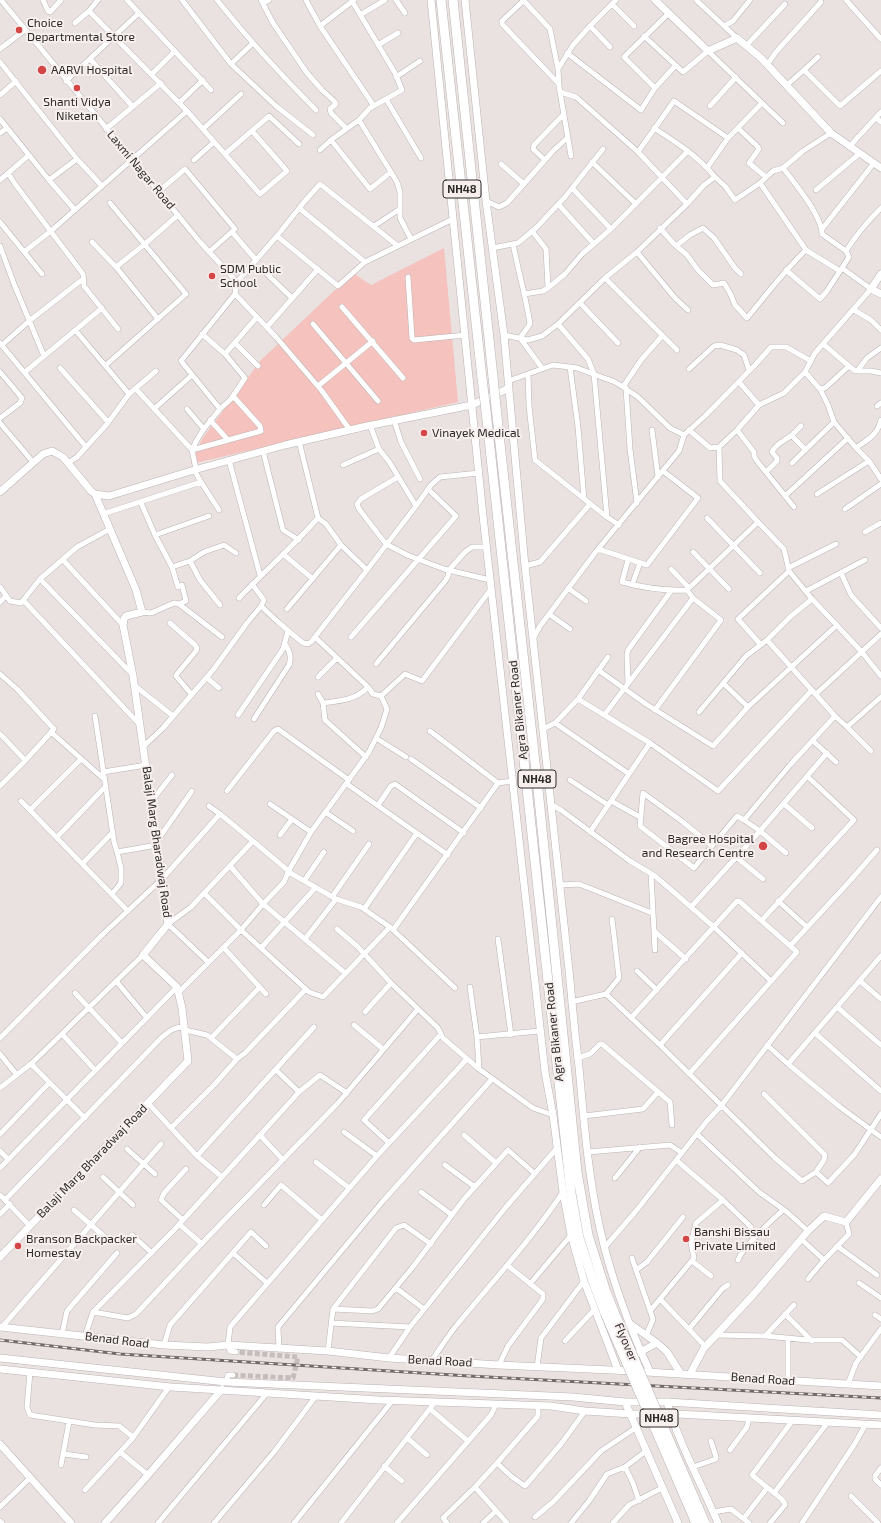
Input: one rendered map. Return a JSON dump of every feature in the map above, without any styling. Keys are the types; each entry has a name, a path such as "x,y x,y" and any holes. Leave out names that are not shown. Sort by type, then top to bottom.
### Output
{"highway":[{"name":"Agra Bikaner Road","path":"441,0 482,378 571,1153"},
{"name":"NH48","path":"453,0 539,799 571,1153"},
{"name":"Flyover","path":"571,1153 571,1193 579,1238 595,1287 696,1523"},
{"name":"Flyover","path":"571,1153 585,1222 606,1292 705,1523"}],"street":[{"name":"Laxmi Nagar Road","path":"1,0 158,192 209,252 237,282"},
{"path":"43,0 48,11 50,12 60,0"},
{"path":"75,23 89,11 98,0"},
{"path":"127,0 211,90"},
{"path":"182,0 231,64 276,106 313,135"},
{"path":"217,0 283,77 316,110"},
{"path":"269,0 262,2 273,23 307,73 334,101 336,104 330,109 331,113 346,128"},
{"path":"306,0 320,26 374,106"},
{"path":"360,14 385,0"},
{"path":"396,0 405,13"},
{"path":"430,0 466,335 486,547 539,1032 544,1072 553,1115 563,1192 571,1235 584,1281 618,1370 640,1351 657,1343"},
{"path":"465,0 486,201 504,335 532,640 552,805 571,1002 592,1185 605,1248 618,1293 640,1351 650,1372"},
{"path":"517,0 518,6"},
{"path":"655,0 783,124"},
{"path":"696,0 767,65 831,133 881,168"},
{"path":"846,0 881,39"},
{"path":"320,26 353,1 402,90 370,108 359,120 346,128 320,150"},
{"path":"724,26 733,21 746,1"},
{"path":"558,83 502,24 502,21 522,2 525,2 550,29 558,69 558,83 571,156"},
{"path":"558,69 567,53 590,26 614,2 634,26"},
{"path":"767,65 776,52 821,2"},
{"path":"746,46 785,4"},
{"path":"89,11 188,111 260,194 287,171 252,131"},
{"path":"655,88 624,57 669,13"},
{"path":"66,81 139,14"},
{"path":"590,26 610,47"},
{"path":"0,50 25,30"},
{"path":"378,45 398,32"},
{"path":"644,36 681,72 684,72 708,51 737,38"},
{"path":"231,64 253,43"},
{"path":"152,74 175,51"},
{"path":"567,53 640,110 655,88 675,66"},
{"path":"787,85 818,57"},
{"path":"90,59 133,107"},
{"path":"396,77 420,61"},
{"path":"0,62 77,159 102,186"},
{"path":"804,70 840,106 881,71"},
{"path":"710,106 736,77"},
{"path":"179,103 203,80"},
{"path":"0,95 16,81"},
{"path":"106,129 161,84"},
{"path":"560,92 576,97 638,152 687,204"},
{"path":"203,129 241,94"},
{"path":"386,99 421,158"},
{"path":"638,152 672,103 675,101 728,138"},
{"path":"707,168 728,138 762,103"},
{"path":"24,252 51,231 188,111"},
{"path":"849,147 881,112"},
{"path":"546,160 533,149 534,146 563,115"},
{"path":"225,154 267,116 269,116 299,144"},
{"path":"876,118 881,122"},
{"path":"0,119 75,210"},
{"path":"359,120 391,172 400,192 400,218 411,239"},
{"path":"0,133 7,128"},
{"path":"654,128 688,151 725,186 735,200 760,183 773,171 783,168 803,151 831,133"},
{"path":"738,128 758,147 759,149 749,163 766,177"},
{"path":"486,201 498,207 503,206 567,138"},
{"path":"331,140 370,189 391,172"},
{"path":"194,160 214,142"},
{"path":"492,248 518,243 532,231 572,188 603,149"},
{"path":"524,294 543,291 565,274 582,254 611,229 688,151"},
{"path":"816,190 859,154"},
{"path":"0,180 29,155"},
{"path":"49,180 77,159"},
{"path":"592,162 636,204"},
{"path":"822,228 874,163"},
{"path":"501,164 524,184"},
{"path":"783,168 813,211 822,228 822,234 846,251 848,257 841,270 820,299 786,270"},
{"path":"158,192 185,169 235,229 209,252"},
{"path":"8,173 83,274 84,286 118,329"},
{"path":"504,335 528,340 542,336 558,324 605,278 637,252 660,228 687,204 704,185 715,177"},
{"path":"760,183 806,250 881,294"},
{"path":"220,409 181,361 235,294 237,282 320,184 398,246"},
{"path":"572,188 611,229"},
{"path":"106,365 186,294 110,203"},
{"path":"558,204 594,244"},
{"path":"299,208 365,262"},
{"path":"846,251 858,233 881,208"},
{"path":"374,226 400,209"},
{"path":"116,267 178,215"},
{"path":"277,236 338,286 365,262 453,219"},
{"path":"0,222 42,274"},
{"path":"660,228 676,246 687,254 698,270 712,284 724,283 730,292 735,305 746,318 786,270 806,250"},
{"path":"676,246 690,235 703,228 714,238 735,268 741,274"},
{"path":"532,231 546,249 548,288"},
{"path":"232,232 256,260"},
{"path":"92,242 116,267 158,319"},
{"path":"512,244 527,303 530,324 520,338"},
{"path":"0,246 44,356"},
{"path":"637,252 675,298 688,310"},
{"path":"267,327 318,269"},
{"path":"266,273 292,298"},
{"path":"689,430 710,448 719,447 737,430 759,405 784,393 805,372 815,353 854,310 881,274"},
{"path":"408,277 412,338 414,340 466,335"},
{"path":"605,278 677,350"},
{"path":"83,279 1,344 86,447"},
{"path":"235,294 267,327 318,386 350,430"},
{"path":"580,303 618,343"},
{"path":"342,307 373,341 403,378"},
{"path":"25,372 102,308"},
{"path":"854,310 871,320 881,330"},
{"path":"225,354 257,317"},
{"path":"313,324 378,401"},
{"path":"558,324 588,358 594,374 607,517"},
{"path":"76,331 129,394"},
{"path":"202,334 225,354 245,378 233,396 203,428 192,450 195,469 201,482 220,510"},
{"path":"637,503 630,449 625,387 641,360 662,336"},
{"path":"520,338 542,368"},
{"path":"318,386 373,341"},
{"path":"235,343 258,366"},
{"path":"824,344 854,371 858,370 881,373"},
{"path":"689,369 714,346 720,345 729,346 744,355 749,370"},
{"path":"532,640 540,626 598,549 680,451 684,435 765,356 771,347 786,346 811,361"},
{"path":"858,370 867,358 881,348"},
{"path":"95,494 109,496 195,469 263,451 370,425 472,405 508,384 553,364 577,368 625,387 638,397 670,428 684,435"},
{"path":"820,389 825,388 849,366"},
{"path":"570,367 578,427 584,499"},
{"path":"60,368 108,422"},
{"path":"68,463 77,457 86,447 108,422 129,394 156,371"},
{"path":"0,372 22,398 20,403 0,416"},
{"path":"805,372 820,389 834,422 869,461 881,479"},
{"path":"528,374 535,460 619,525"},
{"path":"154,409 192,375"},
{"path":"739,382 759,405"},
{"path":"136,389 192,450"},
{"path":"192,450 261,431 261,428 233,396"},
{"path":"187,409 203,428"},
{"path":"210,420 228,440"},
{"path":"394,420 401,442 420,479"},
{"path":"856,448 874,436 879,428 881,420"},
{"path":"792,463 834,422"},
{"path":"0,423 33,462"},
{"path":"370,425 379,449 416,506"},
{"path":"766,472 777,461 777,458 772,452 773,449 779,443 792,436 801,426"},
{"path":"652,430 658,477"},
{"path":"737,430 754,452 754,456 794,507"},
{"path":"792,436 805,449"},
{"path":"785,496 848,438"},
{"path":"299,442 318,518 326,524 341,545 367,570"},
{"path":"719,447 720,481 784,549 789,570 812,600 837,625 881,676"},
{"path":"343,465 379,449"},
{"path":"0,492 43,454 52,451 63,457 95,494 136,590 142,612"},
{"path":"263,451 283,530 299,540"},
{"path":"229,460 260,575"},
{"path":"817,494 869,461"},
{"path":"598,549 647,565 698,498 663,471"},
{"path":"261,606 304,643 308,644 316,638 428,489 440,477 479,473"},
{"path":"398,477 361,498 357,504 359,509 386,544 419,559 449,570 490,580"},
{"path":"103,514 201,482"},
{"path":"845,509 881,484"},
{"path":"351,637 456,516 428,489"},
{"path":"123,625 126,616 142,612 151,613 174,603 179,604 186,601 172,567 155,535 141,502"},
{"path":"525,566 540,562 590,504"},
{"path":"155,535 209,516"},
{"path":"238,598 260,575 299,540 318,518"},
{"path":"707,518 760,572"},
{"path":"628,560 622,582 671,591 688,589 758,522"},
{"path":"865,532 881,522"},
{"path":"0,587 10,601 21,603 40,579 77,547 110,529"},
{"path":"761,645 738,619 789,570 836,544"},
{"path":"172,567 190,561 204,552 224,545 236,553"},
{"path":"287,609 341,545"},
{"path":"376,664 446,580 449,570 465,552 472,547 486,547"},
{"path":"693,552 729,589"},
{"path":"283,554 313,580"},
{"path":"63,560 123,625"},
{"path":"806,591 865,560"},
{"path":"190,561 200,580 220,605"},
{"path":"632,585 640,563"},
{"path":"655,710 722,620 693,598 672,568"},
{"path":"841,573 850,596 881,628"},
{"path":"40,579 133,676"},
{"path":"143,747 207,678 261,606 264,600 252,584"},
{"path":"568,588 586,601"},
{"path":"381,696 405,674 422,681 491,589"},
{"path":"628,684 626,654 671,591"},
{"path":"0,602 6,596"},
{"path":"605,714 693,598"},
{"path":"23,600 140,726"},
{"path":"699,712 746,656 761,645 812,600"},
{"path":"179,604 222,637"},
{"path":"549,614 570,629"},
{"path":"170,623 197,648 196,652 176,676 192,695"},
{"name":"Balaji Marg Bharadwaj Road","path":"123,625 133,676 168,924 143,955"},
{"path":"598,670 655,710 713,746 748,707 837,625"},
{"path":"238,715 285,644 288,630"},
{"path":"578,699 605,714 650,743 718,791 814,692 881,634"},
{"path":"316,638 368,687 373,694 381,696"},
{"path":"766,640 835,716 871,751"},
{"path":"254,719 289,665 291,657 285,644"},
{"path":"543,729 555,723 578,699 608,657"},
{"path":"318,677 338,658"},
{"path":"0,674 17,689 54,729 0,786"},
{"path":"207,678 219,688"},
{"path":"723,683 748,707"},
{"path":"134,684 173,716"},
{"path":"323,703 346,700 363,693 368,687"},
{"path":"318,694 323,703 325,720 366,757"},
{"path":"0,1168 147,1018 224,948 262,904 284,882 310,832 366,757 376,738 387,709 381,696"},
{"path":"847,727 881,697"},
{"path":"876,702 881,707"},
{"path":"95,716 113,832 121,868 121,883 112,894"},
{"path":"744,820 785,770 835,716"},
{"path":"555,723 629,774"},
{"path":"227,791 274,732 278,730 448,855"},
{"path":"430,731 498,783 512,781"},
{"path":"51,732 105,783"},
{"path":"0,734 26,760"},
{"path":"376,738 481,808"},
{"path":"813,741 836,762"},
{"path":"590,832 650,743"},
{"path":"691,907 784,804 827,753"},
{"path":"30,810 81,759"},
{"path":"104,772 146,766"},
{"path":"151,802 172,775"},
{"path":"761,921 854,820 807,776"},
{"path":"570,780 610,803 640,817"},
{"path":"57,837 105,783"},
{"path":"204,893 241,930 309,992 323,997 345,973 392,929 464,833 498,783"},
{"path":"378,805 391,786 395,784 464,833"},
{"path":"117,852 157,843 192,791"},
{"path":"712,846 683,822 643,793 640,826 694,868 737,816 760,831 786,853"},
{"path":"21,801 83,863 128,911"},
{"path":"270,804 310,832"},
{"path":"784,804 812,828"},
{"path":"552,805 630,861 651,874 714,927 772,981"},
{"path":"209,806 253,841 288,872 334,898 361,907 392,929 455,988"},
{"path":"325,812 353,831"},
{"path":"0,1038 162,879 220,814"},
{"path":"280,835 292,819"},
{"path":"83,863 113,832"},
{"path":"364,909 417,833"},
{"path":"208,962 168,924 192,907 253,841"},
{"path":"305,939 369,844"},
{"path":"790,946 877,850"},
{"path":"304,881 324,852"},
{"path":"736,857 763,879"},
{"path":"230,866 262,904 345,973"},
{"path":"651,874 655,950"},
{"path":"560,885 579,884 652,913"},
{"path":"261,948 316,887"},
{"path":"605,1248 721,1106 881,896"},
{"path":"631,1018 658,990 737,901 739,901 797,952 689,1074"},
{"path":"778,901 807,927"},
{"path":"571,1002 606,994 620,978 612,919"},
{"path":"337,929 438,1028 443,1038 467,1059 533,1108 553,1115"},
{"path":"654,930 686,958"},
{"path":"498,939 512,1035"},
{"path":"224,948 266,994"},
{"path":"660,1045 742,953"},
{"path":"0,1088 31,1064 143,955 177,990"},
{"path":"788,1064 799,1049 815,1033 881,956"},
{"path":"637,971 658,990"},
{"path":"860,981 881,999"},
{"path":"116,982 147,1018"},
{"path":"365,1012 391,983"},
{"path":"470,986 477,1037 479,1069"},
{"path":"211,1038 259,988"},
{"path":"171,1128 306,989"},
{"name":"Balaji Marg Bharadwaj Road","path":"0,1257 188,1061 182,1008 177,990"},
{"path":"75,993 122,1043"},
{"path":"606,994 775,1158 802,1181 816,1172 824,1160 825,1155 764,1094"},
{"path":"837,1007 881,1045"},
{"path":"93,1312 128,1318 136,1314 347,1093 418,1009"},
{"path":"354,1025 383,1049"},
{"path":"5,1200 165,1034 176,1027 207,1034 237,1059"},
{"path":"197,1156 314,1027"},
{"path":"477,1037 539,1032"},
{"path":"815,1033 881,1091"},
{"path":"62,1034 95,1070"},
{"path":"389,1143 364,1120 441,1034"},
{"path":"577,1058 590,1054 600,1044 602,1044 670,1102 672,1124"},
{"path":"767,1045 840,1107 881,1137"},
{"path":"0,1054 17,1075"},
{"path":"236,1352 230,1351 228,1345 230,1327 377,1156 467,1059"},
{"path":"31,1064 84,1118"},
{"path":"276,1070 299,1092"},
{"path":"85,1336 93,1312 152,1253 299,1092 320,1075 347,1093"},
{"path":"279,1349 278,1327 383,1201 492,1078"},
{"path":"0,1134 49,1083"},
{"path":"584,1116 643,1109 658,1092"},
{"path":"148,1103 197,1156 222,1177"},
{"path":"816,1172 828,1183 854,1155 881,1114"},
{"path":"344,1132 377,1156"},
{"path":"697,1134 759,1192 784,1210 808,1231"},
{"path":"260,1135 283,1160"},
{"path":"464,1135 496,1163"},
{"path":"1,1327 161,1144"},
{"path":"588,1152 670,1145 682,1154"},
{"path":"615,1178 640,1147"},
{"path":"389,1358 424,1309 534,1173 557,1148"},
{"path":"127,1149 155,1174"},
{"path":"333,1309 372,1311 378,1309 431,1244 452,1215 508,1150 534,1173"},
{"path":"0,1151 8,1159"},
{"path":"676,1160 723,1200 751,1227"},
{"path":"316,1162 349,1188"},
{"path":"445,1165 475,1187"},
{"path":"186,1168 164,1193 161,1200 202,1244"},
{"path":"103,1177 133,1205"},
{"path":"846,1222 881,1179"},
{"path":"264,1204 281,1185 322,1220"},
{"path":"421,1192 452,1215"},
{"path":"432,1360 455,1327 507,1265 563,1192"},
{"path":"0,1195 30,1226"},
{"path":"650,1311 694,1258 691,1243 696,1223 723,1200"},
{"path":"0,1214 10,1204"},
{"path":"74,1210 106,1237"},
{"path":"738,1260 739,1256 762,1231 784,1210"},
{"path":"690,1374 705,1346 808,1231 824,1216 846,1222"},
{"path":"636,1270 647,1262 683,1217"},
{"path":"808,1279 849,1234 846,1222"},
{"path":"328,1351 333,1309 396,1228 404,1225 431,1244"},
{"path":"164,1345 170,1325 251,1232 266,1246"},
{"path":"132,1235 152,1253"},
{"path":"530,1284 571,1235"},
{"path":"801,1239 824,1260"},
{"path":"837,1246 877,1275"},
{"path":"233,1252 267,1283"},
{"path":"62,1334 67,1311 117,1253"},
{"path":"632,1258 653,1319 646,1336"},
{"path":"692,1261 711,1276"},
{"path":"499,1365 508,1346 542,1300 544,1294 507,1265"},
{"path":"537,1367 541,1338 584,1281"},
{"path":"859,1283 881,1298"},
{"path":"688,1329 723,1288 728,1285"},
{"path":"396,1288 424,1309"},
{"path":"660,1299 705,1346"},
{"path":"765,1336 794,1305"},
{"path":"565,1341 594,1309"},
{"path":"785,1314 812,1341"},
{"path":"875,1315 881,1319"},
{"path":"331,1323 410,1327"},
{"path":"629,1323 667,1352 681,1374"},
{"name":"Benad Road","path":"1,1327 164,1345 208,1347 228,1345 328,1351 389,1358 499,1365 618,1370 881,1386"},
{"path":"848,1384 856,1363 881,1329"},
{"path":"715,1335 765,1336 812,1341 842,1340 861,1357"},
{"path":"788,1338 788,1380"},
{"path":"0,1358 226,1382 573,1398 625,1402 667,1402 881,1415"},
{"path":"0,1369 169,1387 393,1400 538,1406 630,1414 670,1414 881,1425"},
{"path":"30,1372 27,1407 30,1415 70,1422 119,1426 134,1437"},
{"path":"105,1523 220,1390 226,1382 228,1375 234,1375"},
{"path":"286,1394 287,1384"},
{"path":"85,1490 134,1437 169,1387"},
{"path":"158,1523 267,1393"},
{"path":"214,1523 274,1452 316,1396"},
{"path":"294,1523 393,1400"},
{"path":"341,1523 435,1402"},
{"path":"625,1402 678,1523"},
{"path":"667,1402 682,1446 718,1523"},
{"path":"397,1523 491,1415 496,1404"},
{"path":"447,1523 443,1518 498,1463 538,1416 538,1406"},
{"path":"430,1409 468,1441"},
{"path":"498,1463 512,1477 525,1486 561,1444 585,1411"},
{"path":"730,1450 747,1427 749,1418"},
{"path":"770,1523 785,1505 784,1502 752,1475 793,1420"},
{"path":"62,1465 70,1422"},
{"path":"774,1493 828,1422"},
{"path":"802,1523 850,1451 866,1424"},
{"path":"535,1517 553,1502 601,1451 637,1428"},
{"path":"407,1438 427,1455"},
{"path":"693,1467 715,1461 716,1459 711,1442"},
{"path":"0,1444 72,1523"},
{"path":"571,1523 608,1474 625,1467 646,1451"},
{"path":"120,1452 148,1475"},
{"path":"64,1454 86,1457"},
{"path":"384,1466 402,1481"},
{"path":"625,1467 633,1482 639,1501"},
{"path":"881,1468 875,1476 875,1479 881,1485"},
{"path":"0,1507 30,1478"},
{"path":"475,1487 508,1523"},
{"path":"613,1523 629,1505 662,1488"},
{"path":"744,1518 767,1488"},
{"path":"851,1496 878,1523 881,1520"},
{"path":"713,1512 731,1509 749,1523"},
{"path":"483,1523 496,1511"}],"shaded area":[{"path":"444,248 458,402 191,464 202,439 261,360 353,273 371,285"}],"tunnel":[{"path":"233,1375 293,1378 298,1357 236,1352"}],"railway":[{"path":"0,1340 120,1354 469,1376 881,1398"}],"place":[{"name":"Choice Departmental Store","path":"19,30"},
{"name":"AARVI Hospital","path":"42,70"},
{"name":"Shanti Vidya Niketan","path":"77,88"},
{"name":"SDM Public School","path":"212,276"},
{"name":"Vinayek Medical","path":"424,433"},
{"name":"Bagree Hospital and Research Centre","path":"763,846"},
{"name":"Banshi Bissau Private Limited","path":"686,1239"},
{"name":"Branson Backpacker Homestay","path":"18,1246"}]}
